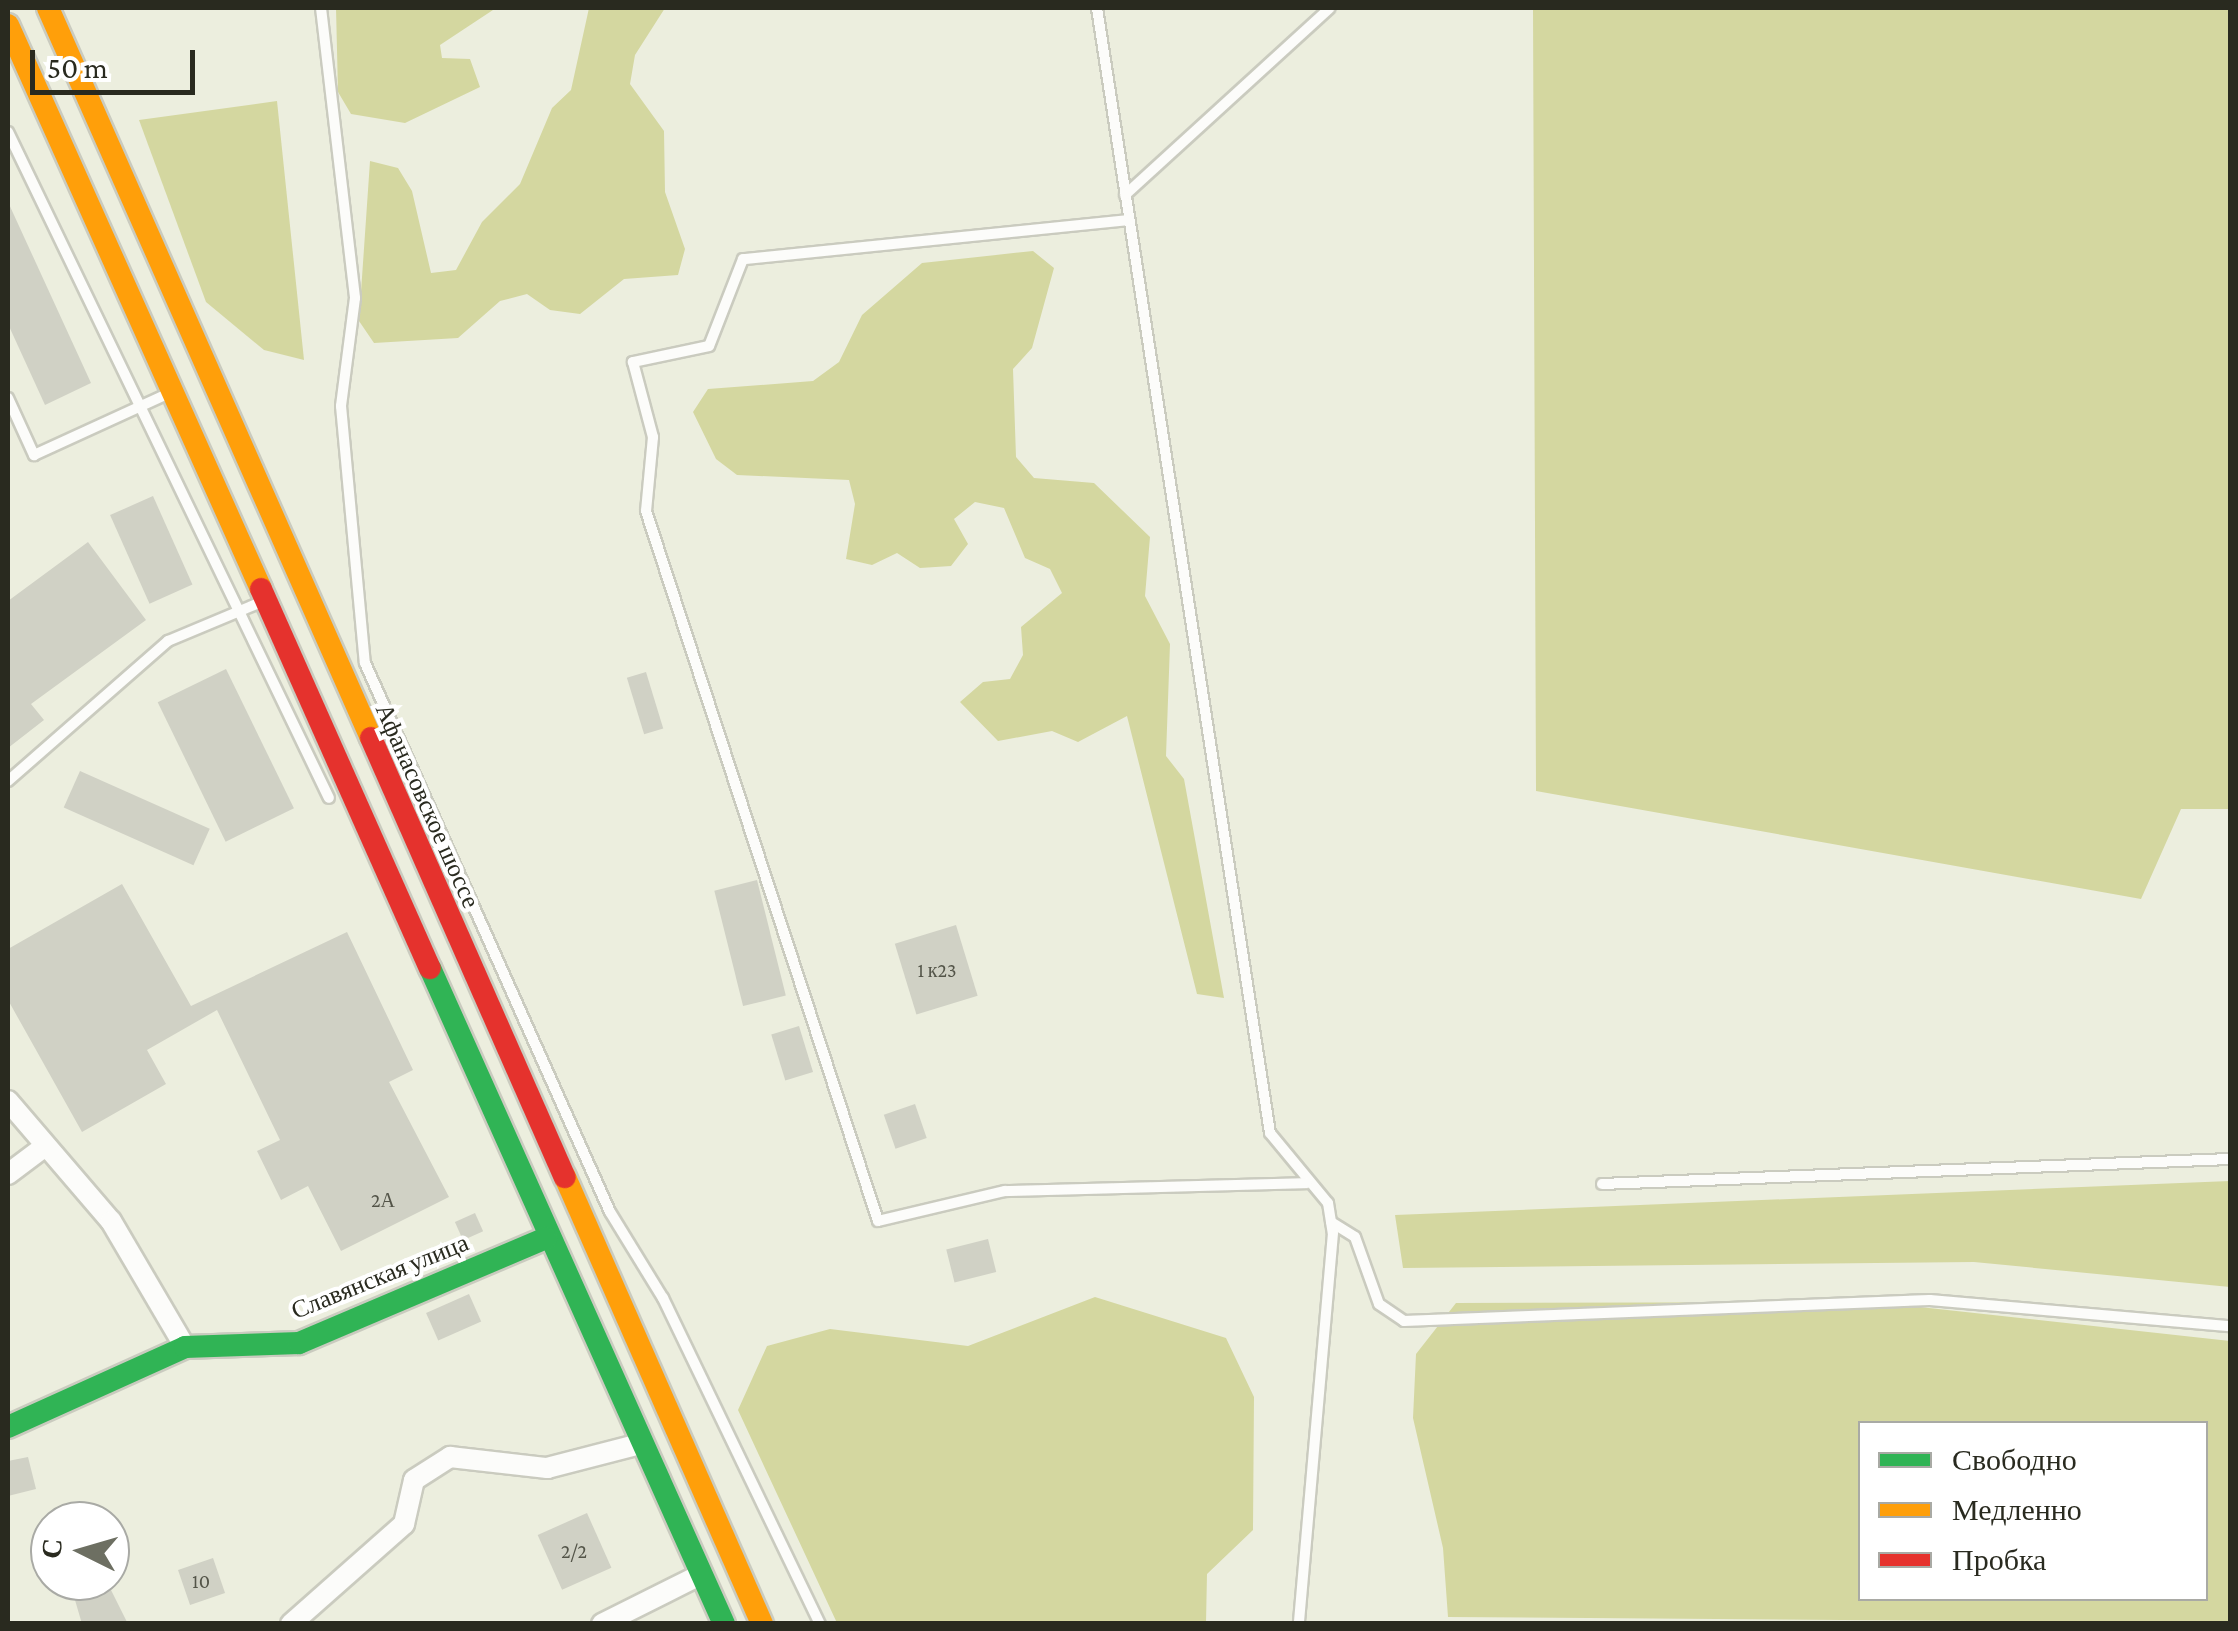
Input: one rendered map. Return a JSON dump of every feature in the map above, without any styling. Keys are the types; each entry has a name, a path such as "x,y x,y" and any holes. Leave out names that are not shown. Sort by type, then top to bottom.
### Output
{"main road":[{"name":"Афанасовское шоссе","path":"48,8 762,1624"},
{"path":"8,25 168,394 249,607 724,1624"},
{"name":"Славянская улица","path":"8,1427 185,1346 298,1343 546,1238"}],"street":[{"path":"8,1101 111,1221 185,1346"},
{"path":"8,1174 44,1147"},
{"path":"290,1624 404,1524 414,1480 450,1456 548,1468 640,1444"},
{"path":"602,1624 702,1574"}],"lane":[{"path":"321,8 355,298 341,406 365,663 610,1212 663,1298 820,1624"},
{"path":"1097,8 1270,1132 1331,1222 1355,1238 1379,1304 1404,1321 1930,1300 2230,1326"},
{"path":"1126,194 1330,8"},
{"path":"8,132 140,407 249,607 328,798"},
{"path":"1129,220 743,259 709,346 633,362 653,436 646,511 878,1221 1005,1192 1307,1183"},
{"path":"8,398 34,455 168,394"},
{"path":"8,781 168,641 249,607"},
{"path":"1602,1184 2230,1159"},
{"path":"1299,1624 1331,1222"}],"green space":[{"path":"336,8 496,8 440,45 442,58 470,59 480,87 405,123 351,114 338,92"},
{"path":"589,8 665,8 635,55 630,84 664,131 665,192 685,249 678,275 624,279 580,314 550,310 527,294 500,301 458,338 374,343 359,321 370,161 398,168 412,191 431,273 456,270 482,222 520,184 552,108 571,90"},
{"path":"1533,8 2230,8 2230,809 2181,809 2141,899 1536,791"},
{"path":"277,101 304,360 264,350 206,302 139,120"},
{"path":"1033,251 1054,268 1032,348 1013,369 1016,457 1034,478 1094,483 1150,537 1145,596 1170,644 1166,756 1184,779 1224,998 1197,994 1127,716 1078,742 1052,731 998,741 960,702 983,682 1010,679 1023,655 1021,627 1062,593 1050,569 1025,558 1004,508 975,502 954,519 968,544 951,566 920,568 897,553 872,565 846,559 855,504 849,480 737,475 716,459 693,412 708,389 813,381 839,362 862,315 922,263"},
{"path":"2230,1181 2230,1287 1974,1262 1403,1268 1395,1215"},
{"path":"1095,1297 1226,1338 1254,1397 1253,1530 1207,1574 1206,1623 837,1623 738,1410 767,1346 830,1329 968,1346"},
{"path":"1874,1302 2230,1341 2230,1623 1448,1617 1443,1548 1413,1418 1416,1354 1456,1303"}],"building":[{"path":"8,202 91,383 45,405 8,324"},
{"path":"153,496 192,585 150,604 110,515"},
{"path":"88,542 146,620 31,704 44,720 8,748 8,601"},
{"path":"226,669 294,808 226,842 158,702"},
{"path":"646,672 663,728 644,734 627,678"},
{"path":"80,771 210,829 193,865 64,808"},
{"path":"757,880 786,995 743,1006 714,891"},
{"path":"122,884 191,1006 347,932 413,1070 389,1082 449,1197 341,1251 308,1186 281,1200 257,1151 280,1140 217,1010 147,1050 166,1084 82,1132 8,1000 8,949"},
{"path":"956,925 978,996 916,1014 895,944"},
{"path":"799,1026 813,1072 785,1080 771,1034"},
{"path":"915,1104 927,1138 896,1149 884,1115"},
{"path":"475,1213 483,1231 463,1240 455,1222"},
{"path":"988,1239 996,1272 955,1282 946,1249"},
{"path":"469,1294 481,1321 438,1341 426,1313"},
{"path":"28,1457 36,1489 8,1496 8,1461"},
{"path":"587,1513 611,1568 562,1590 538,1535"},
{"path":"213,1558 225,1593 190,1605 178,1570"},
{"path":"75,1601 116,1601 128,1624 82,1624"}],"traffic: fast":[{"path":"430,968 724,1624"},
{"path":"8,1427 185,1347 299,1343 546,1238"}],"traffic: slow":[{"path":"48,8 371,738"},
{"path":"8,25 261,589"},
{"path":"565,1177 762,1624"}],"traffic: jam":[{"path":"261,589 430,968"},
{"path":"371,738 565,1177"}]}
